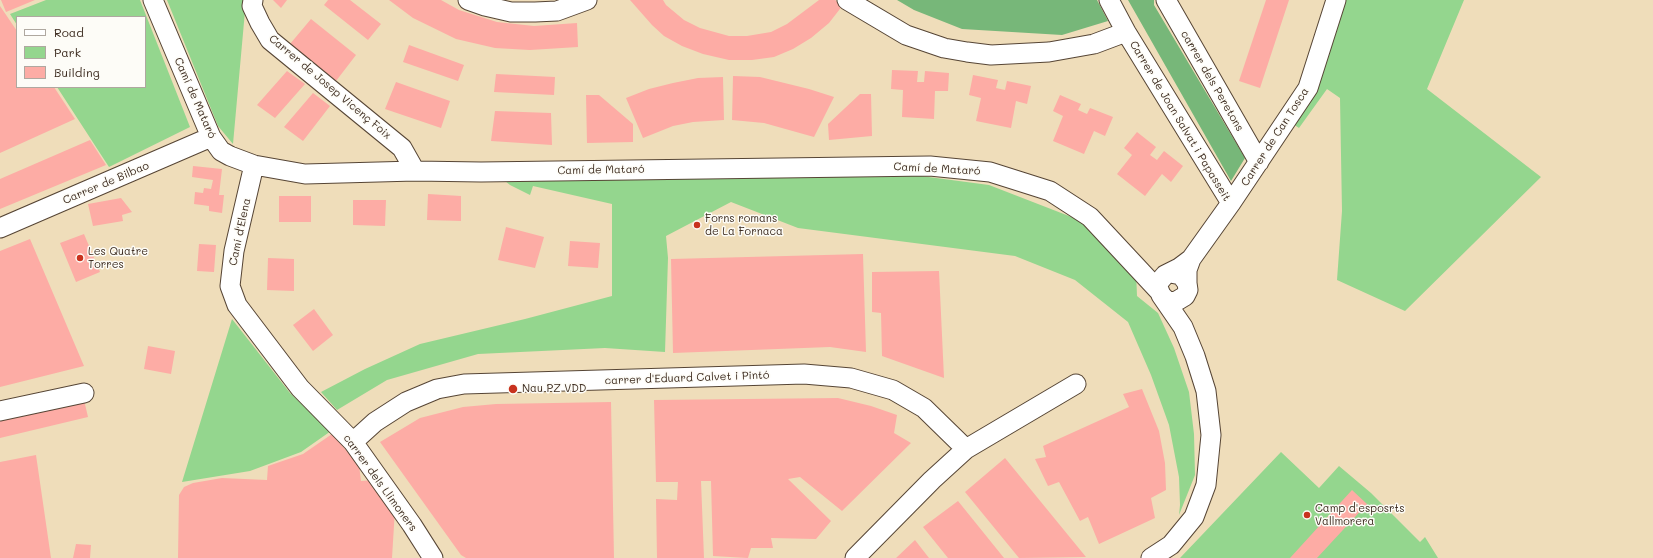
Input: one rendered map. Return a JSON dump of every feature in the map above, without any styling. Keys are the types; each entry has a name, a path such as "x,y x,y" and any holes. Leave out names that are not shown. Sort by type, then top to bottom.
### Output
{"street":[{"name":"Camí de Mataró","path":"153,0 211,137 221,151 254,165 305,174 415,171 816,169 930,166 990,172 1050,191 1090,217 1125,254 1164,284"},
{"name":"Carrer de Josep Vicenç Foix","path":"252,0 252,6 270,40 402,148 415,171"},
{"path":"468,0 485,6 511,12 557,11 587,0"},
{"path":"847,0 906,35 944,48 973,53 998,55 1049,52 1094,44 1126,32"},
{"name":"Carrer de Joan Salvat i Papasseit","path":"1109,0 1126,32 1232,203 1191,259 1164,284"},
{"name":"carrer dels Peretons","path":"1166,0 1259,162"},
{"name":"Carrer de Can Tosca","path":"1232,203 1308,88 1336,0"},
{"name":"Carrer de Bilbao","path":"0,228 211,137"},
{"name":"Camí d'Elena","path":"234,298 230,286 234,251 254,165"},
{"name":"Carrer de Joan Salvat i Papasseit","path":"1183,327 1187,270 1191,259"},
{"path":"1181,275 1186,289 1175,302 1167,301 1164,284 1181,275"},
{"path":"1151,558 1171,545 1194,517 1206,485 1211,435 1206,391 1196,356 1164,284"},
{"name":"carrer dels Llimoners","path":"234,298 237,305 300,388 353,442 412,525 433,558"},
{"name":"carrer d'Eduard Calvet i Pintó","path":"353,442 375,422 406,402 436,389 464,384 804,374 852,378 893,390 924,408 966,450"},
{"path":"855,558 932,480 966,450 1076,384"},
{"path":"0,411 84,393"}],"green space":[{"path":"46,0 140,0 190,127 109,167 58,88 146,88 146,16 16,16 16,23 10,14"},
{"path":"167,0 246,0 233,144 218,126"},
{"path":"897,0 1097,0 1108,21 1062,35 962,29 914,10"},
{"path":"1128,0 1154,0 1154,5 1245,158 1231,181"},
{"path":"1346,0 1464,0 1427,89 1541,177 1405,311 1337,280 1342,211 1340,98 1327,89 1299,128 1293,124 1320,78"},
{"path":"891,172 989,185 1087,223 1136,271 1137,296 1158,313 1174,348 1189,392 1194,434 1195,475 1179,515 1179,477 1169,425 1151,375 1128,322 1075,280 1015,256 798,228 731,202 666,236 668,258 665,352 605,348 478,354 387,380 337,410 321,392 365,369 420,344 525,319 612,296 612,204 533,186 530,195 505,181"},
{"path":"232,319 290,393 331,431 301,452 250,471 182,482"},
{"name":"Camp d'esposrts Vallmorera","path":"1281,452 1319,488 1339,466 1371,493 1420,542 1425,537 1438,558 1180,558"}],"building":[{"path":"1,0 35,0 6,12"},
{"path":"273,0 287,0 281,8"},
{"path":"328,0 350,0 381,24 368,40 324,5"},
{"path":"389,0 441,0 459,10 497,22 534,26 577,23 578,47 530,50 495,48 456,39 413,18"},
{"path":"630,0 663,0 666,5 684,20 700,28 729,36 747,36 771,32 787,24 819,0 835,0 843,5 829,23 811,38 793,49 774,57 752,60 729,60 703,54 682,46 664,36"},
{"path":"1266,0 1289,0 1260,88 1239,81"},
{"path":"0,6 16,30 16,88 55,88 75,119 0,153"},
{"path":"311,19 356,55 336,81 290,44"},
{"path":"409,45 464,65 458,81 403,62"},
{"path":"892,70 918,71 917,82 924,82 925,71 949,73 948,91 935,91 934,119 902,117 903,90 891,89"},
{"path":"287,71 305,84 275,118 257,105"},
{"path":"496,74 555,77 554,95 494,92"},
{"path":"973,75 998,80 996,88 1005,90 1007,81 1031,86 1027,104 1016,101 1011,128 976,121 981,98 969,95"},
{"path":"733,76 760,77 809,89 834,97 814,137 764,123 732,120"},
{"path":"723,77 724,120 693,122 673,126 643,138 626,98 649,89 673,83 698,78"},
{"path":"396,82 450,101 441,128 385,109"},
{"path":"313,93 330,106 303,141 284,127"},
{"path":"860,94 871,94 872,136 829,140 828,124"},
{"path":"586,95 599,95 633,124 633,142 587,143"},
{"path":"1060,95 1081,104 1078,110 1087,114 1090,108 1113,117 1105,136 1094,131 1084,154 1053,141 1063,116 1053,111"},
{"path":"495,111 551,113 552,145 491,141"},
{"path":"1137,132 1156,147 1150,155 1157,160 1164,151 1183,166 1171,182 1162,174 1145,196 1117,174 1132,155 1124,148"},
{"path":"90,140 106,165 0,209 0,179"},
{"path":"193,166 222,169 219,195 224,195 222,213 209,211 209,206 194,204 195,192 203,193 204,188 211,189 213,180 192,177"},
{"path":"428,194 461,196 461,221 427,220"},
{"path":"279,196 311,196 311,222 279,222"},
{"path":"121,198 132,212 122,215 123,221 93,226 88,204"},
{"path":"353,200 386,200 385,226 353,225"},
{"path":"506,227 544,237 535,268 498,260"},
{"name":"Les Quatre Torres","path":"84,234 100,272 76,282 60,243"},
{"path":"30,239 84,366 0,387 0,251"},
{"path":"570,241 600,243 598,268 568,266"},
{"path":"199,244 216,245 214,272 197,271"},
{"path":"863,254 866,352 830,347 673,353 671,259"},
{"path":"268,258 294,259 294,291 267,290"},
{"path":"939,271 944,378 882,356 881,313 872,312 872,272"},
{"path":"314,309 333,335 313,351 293,325"},
{"path":"148,346 175,351 171,374 144,369"},
{"path":"1142,389 1159,431 1165,463 1166,490 1151,498 1155,518 1099,544 1088,517 1080,521 1059,482 1048,486 1035,459 1046,457 1043,446 1129,407 1123,394"},
{"path":"838,398 871,406 897,415 894,433 911,443 842,511 800,477 788,479 831,521 816,539 771,538 773,548 751,548 748,558 713,556 711,481 701,481 704,558 657,558 656,499 677,500 678,482 656,482 654,400"},
{"path":"84,400 88,417 0,438 0,420"},
{"path":"611,402 614,558 466,558 461,555 380,442 420,418 463,407 496,404"},
{"path":"332,434 359,465 361,481 374,480 395,509 392,558 178,558 179,495 184,487 193,483 222,478 267,480 268,466 303,454"},
{"path":"36,455 51,558 0,558 0,462"},
{"path":"1005,458 1086,557 1019,558 965,492"},
{"path":"1352,490 1367,504 1317,558 1290,558"},
{"path":"958,501 1004,558 948,558 923,527"},
{"path":"915,540 929,558 896,558"},
{"path":"76,544 91,545 90,558 73,558"}],"place":[{"name":"Forns romans de La Fornaca","path":"697,225"},
{"name":"Les Quatre Torres","path":"80,258"},
{"name":"Nau PZ VDD","path":"513,389"},
{"name":"Camp d'esposrts Vallmorera","path":"1307,515"}]}
